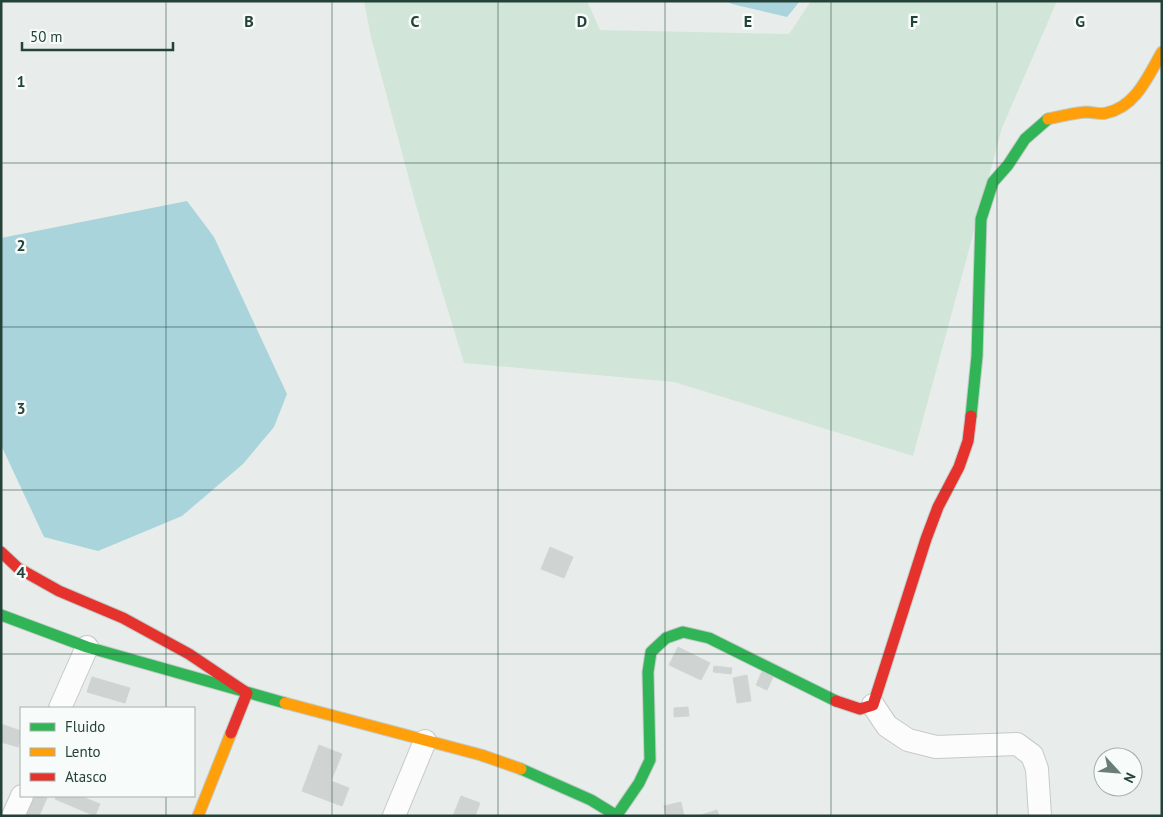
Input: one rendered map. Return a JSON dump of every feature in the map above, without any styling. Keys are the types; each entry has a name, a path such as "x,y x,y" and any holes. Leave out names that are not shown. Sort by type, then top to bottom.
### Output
{"street":[{"path":"1040,816 1037,769 1032,754 1017,744 936,747 908,740 887,726 874,705 926,539 938,507 959,467 968,441 977,356 981,219 993,182 1008,165 1025,139 1045,120 1066,114 1089,112 1104,114 1120,108 1139,92 1162,52"},
{"path":"1,552 18,568 51,586 123,618 189,654 247,693"},
{"path":"1,615 87,647 247,693 481,755 533,773 591,800 617,816 639,783 650,760 648,672 651,652 666,638 683,632 709,638 838,702 860,709 874,705"},
{"path":"60,707 87,647"},
{"path":"198,816 247,693"},
{"path":"394,816 425,741"},
{"path":"13,816 22,797"}],"green space":[{"path":"364,1 587,1 600,30 789,34 811,1 1057,1 1002,128 913,456 674,382 464,363 417,209 371,37"}],"water":[{"path":"726,1 800,1 787,17"},
{"path":"187,201 214,237 287,394 274,427 243,464 182,516 98,551 44,537 1,445 1,238"}],"building":[{"path":"550,547 573,557 564,578 541,569"},
{"path":"678,647 710,663 701,680 669,665"},
{"path":"714,666 732,668 731,674 713,672"},
{"path":"764,667 775,673 767,690 756,685"},
{"path":"747,675 751,701 737,703 733,678"},
{"path":"92,677 130,688 125,703 87,692"},
{"path":"688,707 689,716 674,717 674,708"},
{"path":"1,724 20,731 18,747 1,742"},
{"path":"319,745 342,754 331,781 349,788 342,806 302,791"},
{"path":"461,796 480,803 475,816 453,816"},
{"path":"32,797 47,798 39,816 24,815"},
{"path":"56,797 82,797 100,804 95,816 55,799"},
{"path":"681,802 684,816 666,816 664,806"},
{"path":"717,810 719,816 698,816"}],"traffic: fast":[{"path":"971,416 977,356 981,219 993,182 1008,165 1025,139 1048,119"},
{"path":"1,615 87,647 285,703"},
{"path":"617,815 639,783 650,760 648,672 651,652 666,638 683,632 709,638 836,701"},
{"path":"521,769 591,800 617,816"}],"traffic: slow":[{"path":"1048,119 1081,112 1104,114 1116,110 1140,89 1162,52"},
{"path":"285,703 481,755 521,769"},
{"path":"198,816 231,733"}],"traffic: jam":[{"path":"836,701 860,709 873,705 926,539 938,507 959,467 968,441 971,416"},
{"path":"1,552 18,568 59,591 123,618 189,654 247,693 231,733"}]}
